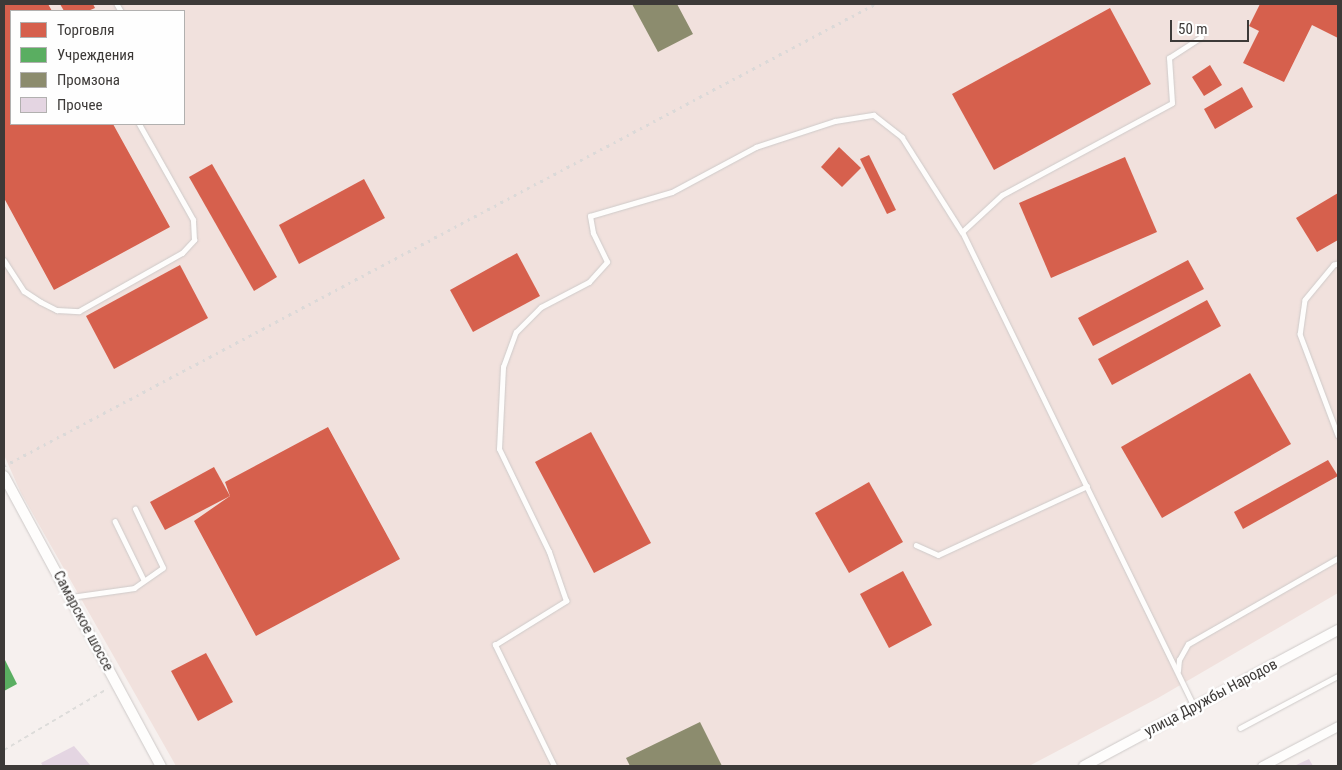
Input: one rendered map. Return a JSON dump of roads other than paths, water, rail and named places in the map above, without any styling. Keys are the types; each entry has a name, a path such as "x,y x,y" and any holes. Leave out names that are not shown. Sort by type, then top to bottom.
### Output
{"street":[{"name":"Самарское шоссе","path":"4,476 161,766"},
{"name":"улица Дружбы Народов","path":"1084,766 1338,630"},
{"path":"1262,766 1338,726"}],"lane":[{"path":"962,232 1002,195 1172,103 1169,58 1201,37"},
{"path":"554,766 496,645 566,601 549,552 499,449 503,367 516,332 541,307 589,282 607,262 593,234 590,216 672,192 756,147 835,122 874,115 902,137 962,232 1194,707"},
{"path":"4,260 24,291 57,310 79,311 182,253 194,240 193,220 140,125"},
{"path":"1338,264 1334,266 1305,300 1300,334 1338,435"},
{"path":"916,545 938,555 1087,486"},
{"path":"69,597 134,588 163,568 135,509"},
{"path":"115,522 144,580"},
{"path":"1178,673 1179,660 1188,644 1338,558"},
{"path":"1240,728 1338,676"}],"railway":[{"path":"4,466 875,4"}]}
